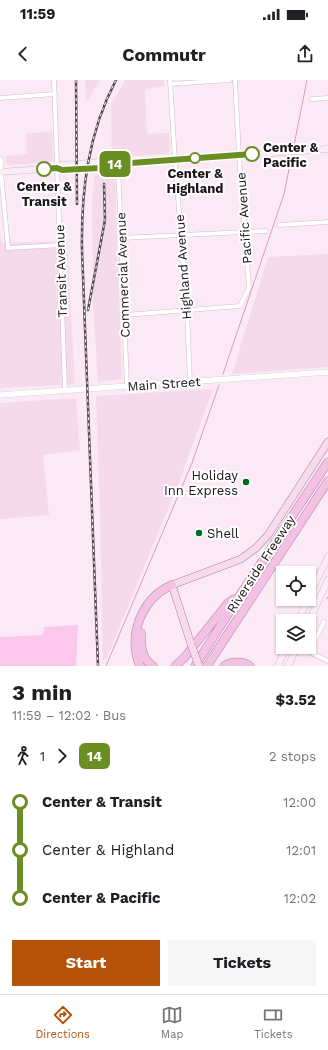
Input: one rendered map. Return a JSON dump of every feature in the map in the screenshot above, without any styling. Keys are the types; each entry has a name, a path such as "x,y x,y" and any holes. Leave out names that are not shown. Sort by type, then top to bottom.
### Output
{"highway":[{"name":"Riverside Freeway","path":"194,666 328,462"},
{"name":"Riverside Freeway","path":"208,666 328,481"},
{"path":"140,666 136,653 136,640 137,627 140,617 154,596 164,588 172,585"},
{"path":"153,666 145,659 143,654 141,641 142,628 149,610 172,585"},
{"path":"175,666 184,658 228,603 242,592"},
{"path":"224,666 232,662 250,666"}],"main road":[{"path":"0,172 57,168 62,170 100,168 104,165 328,149"},
{"path":"199,666 172,585 241,559 253,551 262,542 328,442"},
{"path":"316,582 328,557"},
{"path":"312,614 328,580"},
{"path":"278,666 283,654"},
{"path":"288,666 294,654"}],"street":[{"name":"Transit Avenue","path":"54,80 65,390"},
{"path":"170,82 230,80"},
{"name":"Pacific Avenue","path":"187,310 240,306 249,288 235,80"},
{"name":"Highland Avenue","path":"170,82 187,310 190,382"},
{"path":"0,98 55,94"},
{"path":"312,100 328,98"},
{"path":"0,160 8,248 61,245"},
{"name":"Commercial Avenue","path":"118,164 127,386"},
{"path":"280,225 328,222"},
{"path":"121,238 266,231"},
{"path":"124,315 187,310"},
{"name":"Main Street","path":"0,395 328,372"},
{"path":"316,638 324,622"},
{"path":"313,654 328,661"}],"shaded area":[{"path":"85,80 100,80 86,103"},
{"path":"125,80 164,80 164,86 145,89 147,134 169,133 170,151 166,154 112,157 111,105"},
{"path":"52,131 53,159 50,162 9,165 6,162 5,156 27,154 26,134"},
{"path":"113,173 115,175 122,379 98,382 93,301 92,201 95,175"},
{"path":"0,233 2,243 67,241 75,384 0,388"},
{"path":"328,254 328,367 232,374 268,257"},
{"path":"213,389 181,477 107,657 103,660 96,396"},
{"path":"76,398 80,450 43,455 49,515 0,519 0,403"},
{"path":"78,625 76,666 0,666 0,637 43,635 44,627"}],"waterway":[{"path":"294,145 307,80"},
{"path":"223,374 284,194 291,159"},
{"path":"106,666 192,463 219,385"}],"railway":[{"path":"76,80 77,204"},
{"path":"98,666 82,228 88,163 106,100 116,80"},
{"path":"88,310 105,220 104,184"}],"bus line":[{"name":"14","path":"44,169 57,168 62,170 100,168 104,165 252,154"}],"place":[{"name":"Center & Pacific","path":"252,154"},
{"name":"Center & Highland","path":"195,158"},
{"name":"Center & Transit","path":"44,169"},
{"name":"Holiday Inn Express","path":"246,482"},
{"name":"Shell","path":"199,533"}]}
